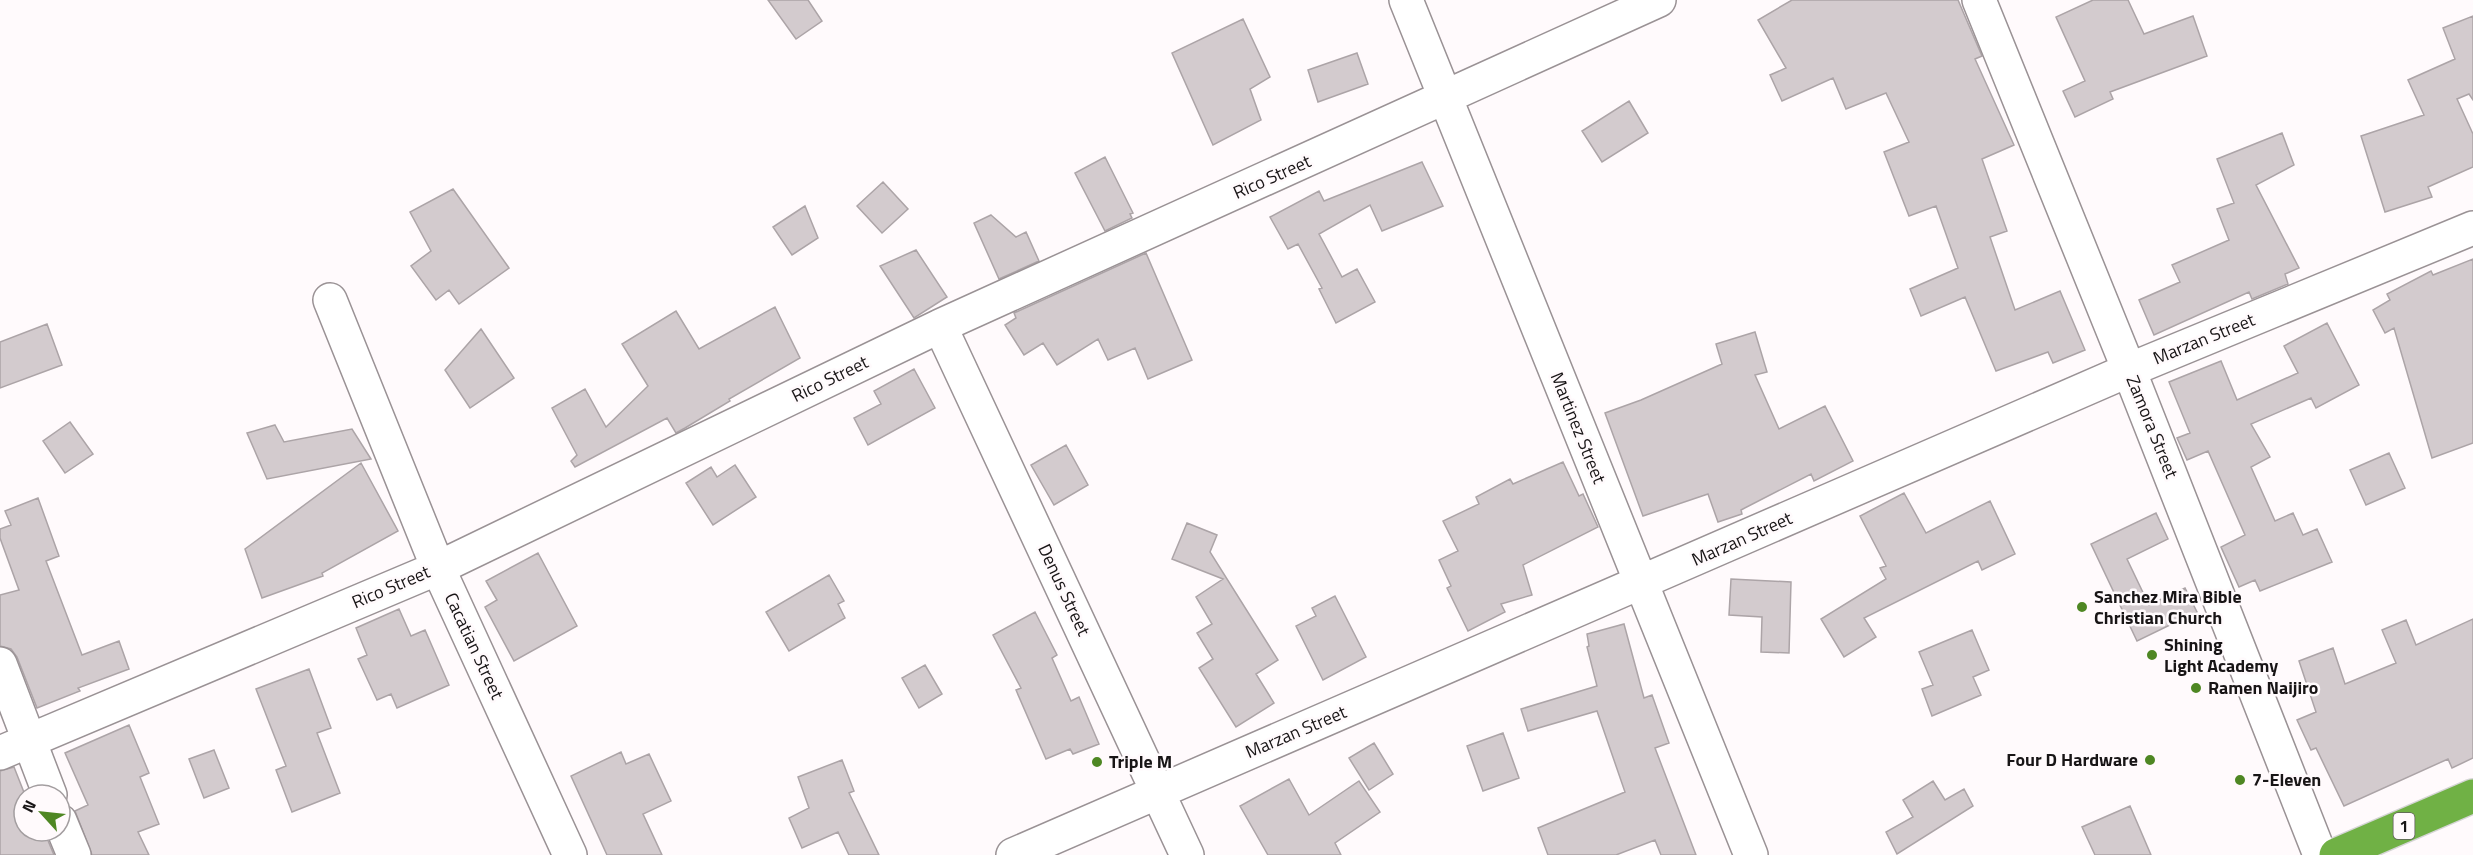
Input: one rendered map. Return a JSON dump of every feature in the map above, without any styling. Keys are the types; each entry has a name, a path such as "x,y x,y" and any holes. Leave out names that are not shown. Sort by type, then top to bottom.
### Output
{"highway":[{"name":"1","path":"2336,855 2473,796"}],"street":[{"name":"Martinez Street","path":"1406,0 1751,855"},
{"name":"Rico Street","path":"14,747 438,568 940,326 1659,0"},
{"name":"Zamora Street","path":"1979,0 2129,370 2320,855"},
{"name":"Marzan Street","path":"1013,855 2129,370 2473,228"},
{"name":"Cacatian Street","path":"330,300 438,568 570,855"},
{"name":"Denus Street","path":"940,326 1187,855"},
{"path":"0,664 14,747 41,783"}],"building":[{"path":"768,0 808,0 822,21 796,39"},
{"path":"1792,0 1958,0 1982,56 1975,59 2014,145 1982,159 2007,231 1990,237 2015,310 2060,291 2085,350 2053,363 2048,352 1996,371 1965,297 1921,316 1910,289 1958,268 1936,206 1909,216 1884,152 1909,142 1886,93 1846,109 1833,78 1782,101 1770,75 1786,68 1758,20"},
{"path":"2093,0 2128,0 2144,34 2193,16 2207,56 2110,92 2113,99 2075,117 2063,91 2085,81 2056,17"},
{"path":"2473,16 2473,100 2469,94 2457,99 2473,134 2473,167 2428,187 2432,197 2385,212 2361,136 2424,115 2408,80 2455,59 2443,28"},
{"path":"1243,19 1270,77 1250,89 1261,120 1213,145 1172,53"},
{"path":"1357,53 1368,84 1318,102 1308,70"},
{"path":"1629,101 1648,133 1602,162 1582,131"},
{"path":"2282,133 2294,165 2256,185 2299,268 2285,274 2288,284 2252,299 2249,292 2154,335 2139,300 2180,282 2172,265 2229,240 2217,209 2234,203 2217,159"},
{"path":"1105,157 1133,213 1130,214 1132,218 1105,231 1075,173"},
{"path":"1422,162 1443,206 1382,231 1370,205 1319,234 1342,277 1357,269 1375,302 1336,323 1319,289 1322,288 1298,244 1288,249 1270,217 1319,191 1324,201"},
{"path":"883,182 908,209 882,233 857,206"},
{"path":"453,189 509,268 459,304 449,290 436,300 411,266 431,251 410,212"},
{"path":"805,206 818,238 792,255 773,227"},
{"path":"991,215 1016,237 1026,232 1039,261 999,279 974,223"},
{"path":"916,250 947,297 914,318 880,266"},
{"path":"1146,253 1192,360 1148,379 1135,348 1108,360 1098,339 1057,365 1043,343 1024,355 1005,325 1016,318 1014,313"},
{"path":"2473,259 2473,443 2432,458 2394,328 2385,333 2373,310 2390,300 2387,294 2431,271 2433,275"},
{"path":"775,307 800,358 676,433 667,418 575,467 571,461 577,455 552,408 585,389 606,427 648,386 622,344 676,311 699,349"},
{"path":"2327,323 2359,385 2316,408 2311,398 2251,424 2270,457 2251,467 2275,521 2293,513 2303,535 2317,529 2332,562 2260,591 2255,580 2239,587 2221,547 2245,535 2208,451 2187,460 2177,438 2190,433 2169,382 2221,361 2237,400 2298,373 2284,346"},
{"path":"47,324 62,365 0,388 0,342"},
{"path":"481,329 514,378 470,408 445,370"},
{"path":"1755,332 1767,372 1755,375 1779,429 1825,406 1853,461 1814,481 1811,474 1741,510 1742,514 1718,522 1708,494 1643,516 1605,413 1641,400 1722,364 1716,344"},
{"path":"914,369 935,408 868,445 854,418 881,404 874,391"},
{"path":"70,422 93,454 65,473 43,441"},
{"path":"275,425 284,442 352,429 371,459 267,479 247,433"},
{"path":"1066,445 1088,485 1054,505 1031,465"},
{"path":"2389,453 2405,488 2366,505 2350,470"},
{"path":"1563,462 1579,496 1583,494 1598,527 1523,565 1532,595 1501,604 1505,612 1468,631 1447,588 1451,586 1439,560 1458,551 1443,521 1479,504 1476,497 1510,479 1513,484"},
{"path":"361,463 398,531 322,573 323,576 262,598 245,549"},
{"path":"735,465 756,497 713,525 686,483 711,467 717,477"},
{"path":"1904,493 1926,533 1990,501 2015,554 1982,570 1978,561 1864,618 1876,637 1844,657 1821,619 1886,579 1880,568 1886,566 1860,516"},
{"path":"38,498 59,556 46,561 82,655 119,641 129,669 78,688 80,691 37,708 17,657 11,649 0,646 0,595 19,590 0,538 0,529 11,525 5,511"},
{"path":"2156,513 2168,539 2127,559 2149,605 2185,588 2197,612 2137,641 2091,544"},
{"path":"1187,523 1217,535 1210,552 1278,660 1256,674 1274,703 1236,727 1199,668 1213,659 1197,633 1212,624 1196,597 1223,579 1172,559"},
{"path":"538,553 577,626 514,661 485,607 497,600 486,581"},
{"path":"829,575 844,601 838,604 845,618 789,651 766,612"},
{"path":"1731,579 1791,582 1789,653 1761,652 1762,617 1729,615"},
{"path":"1335,596 1366,657 1323,680 1296,626 1316,616 1312,608"},
{"path":"399,609 411,636 425,630 449,685 397,708 391,694 377,700 358,659 367,655 356,628"},
{"path":"1035,612 1057,655 1052,658 1071,701 1079,697 1099,744 1073,754 1070,749 1046,759 1016,690 1021,688 993,635"},
{"path":"2473,619 2473,758 2452,768 2448,759 2344,806 2316,748 2311,750 2297,720 2316,712 2299,661 2333,648 2345,684 2396,663 2382,630 2406,620 2416,645"},
{"path":"1624,624 1644,698 1652,695 1669,743 1655,748 1696,855 1661,855 1655,840 1616,855 1548,855 1538,828 1625,792 1597,711 1528,731 1521,709 1597,686 1587,647 1589,646 1587,634"},
{"path":"1972,630 1989,670 1973,677 1981,695 1932,716 1922,689 1933,685 1919,652"},
{"path":"925,665 942,694 919,708 902,678"},
{"path":"309,669 331,728 317,733 340,793 292,812 276,770 286,766 256,689"},
{"path":"129,725 149,773 140,777 159,824 138,832 149,855 92,855 75,811 88,805 65,753"},
{"path":"1503,733 1519,778 1483,791 1467,746"},
{"path":"1374,743 1393,774 1369,790 1349,758"},
{"path":"214,750 229,788 204,798 189,759"},
{"path":"621,752 626,764 649,754 671,801 643,814 662,855 607,855 571,776"},
{"path":"842,760 854,791 849,793 879,855 849,855 838,832 802,848 789,818 809,808 798,777"},
{"path":"14,767 20,783 12,783 12,843 49,843 54,855 0,855 0,771"},
{"path":"1289,779 1309,815 1359,781 1380,812 1335,843 1341,855 1268,855 1240,806"},
{"path":"1933,781 1945,800 1964,789 1973,806 1897,854 1886,832 1913,817 1903,800"},
{"path":"2130,806 2151,855 2095,855 2082,827"}],"place":[{"name":"Sanchez Mira Bible Christian Church","path":"2082,607"},
{"name":"Shining Light Academy","path":"2152,655"},
{"name":"Ramen Naijiro","path":"2196,688"},
{"name":"Four D Hardware","path":"2150,760"},
{"name":"Triple M","path":"1097,762"},
{"name":"7-Eleven","path":"2240,780"}]}
